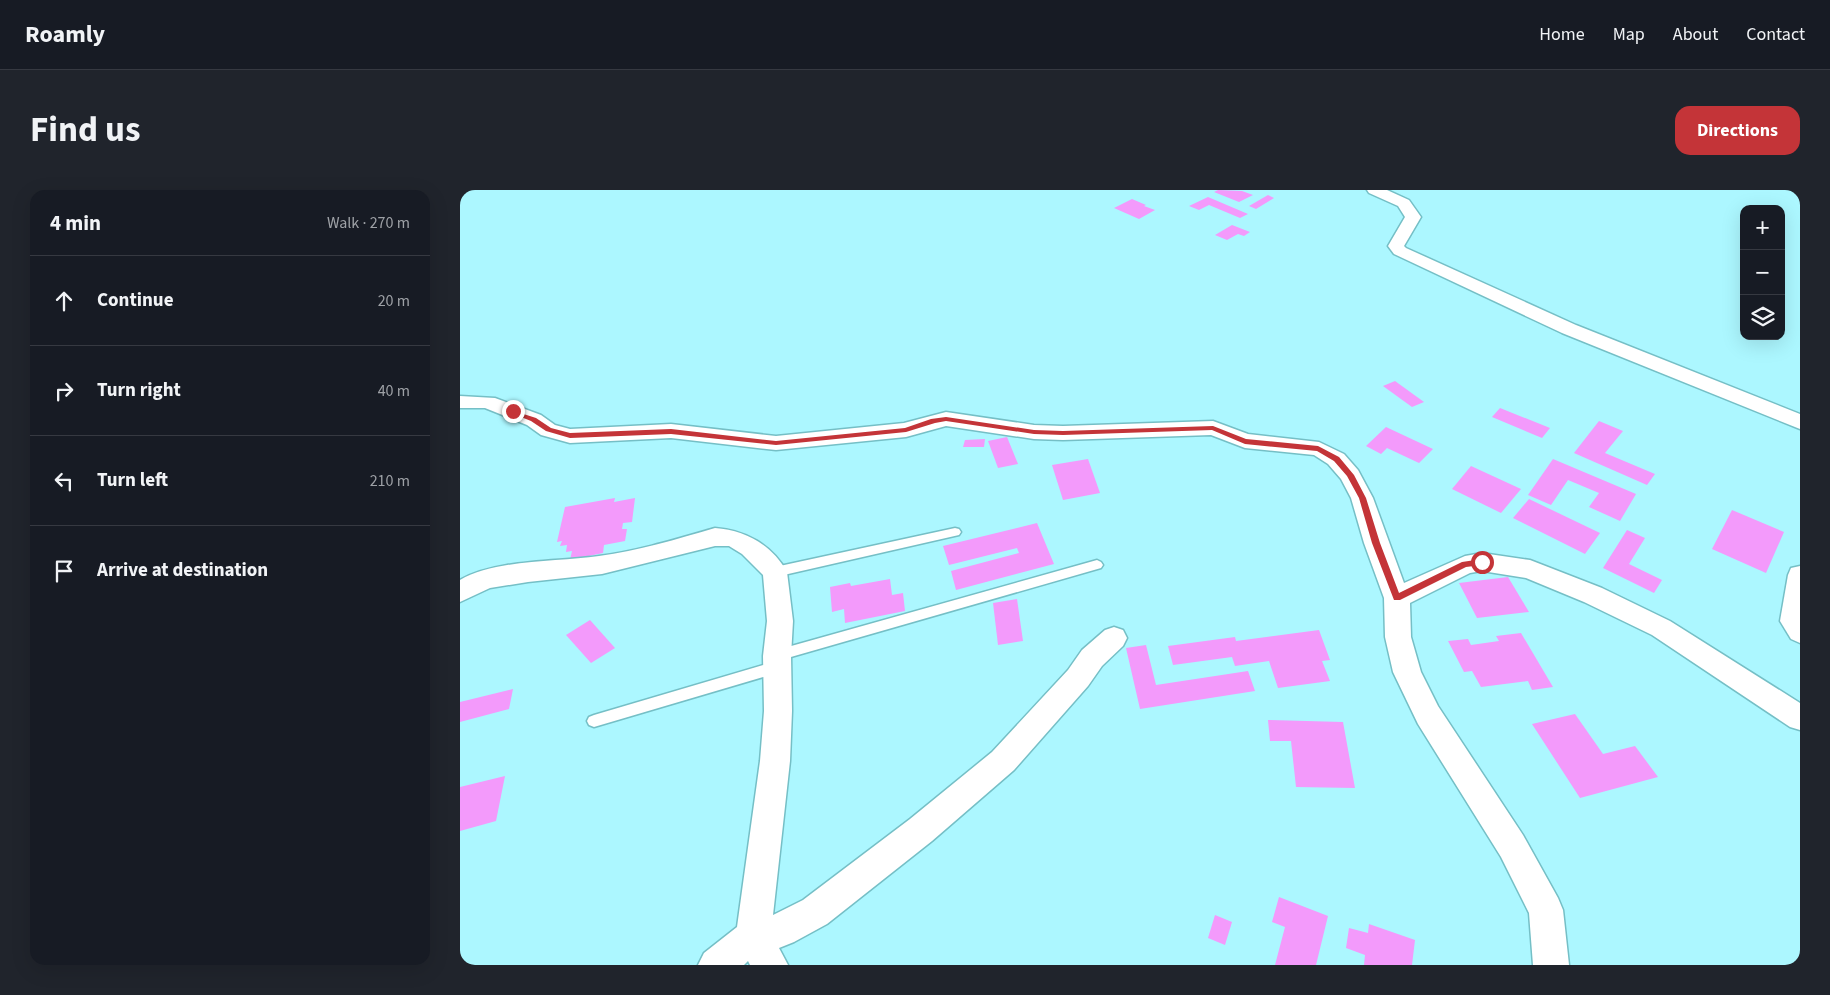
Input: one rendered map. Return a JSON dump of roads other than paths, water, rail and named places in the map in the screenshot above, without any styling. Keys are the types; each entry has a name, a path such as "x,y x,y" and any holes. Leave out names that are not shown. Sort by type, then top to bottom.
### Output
{"street":[{"path":"1374,190 1404,203 1413,217 1396,246 1400,251 1569,329 1800,422"},
{"path":"460,402 488,402 534,420 548,430 570,436 671,431 776,443 906,430 934,420 946,419 1034,432 1063,433 1213,428 1245,441 1308,446 1327,452 1343,465 1362,498 1376,543 1397,598 1398,637 1407,672 1428,715 1512,846 1546,910 1551,965"},
{"path":"460,592 473,583 500,577 602,565 715,537 733,538 751,548 775,572 780,621 777,662 775,761 753,936 770,965"},
{"path":"1397,598 1465,564 1482,562 1530,569 1594,595 1661,628 1800,718"},
{"path":"1800,575 1794,621 1800,632"},
{"path":"716,965 753,936 793,926 815,912 921,830 1003,760 1029,734 1078,678 1092,658 1114,638"}],"lane":[{"path":"775,572 955,532"},
{"path":"594,721 777,662 1097,565"}]}
